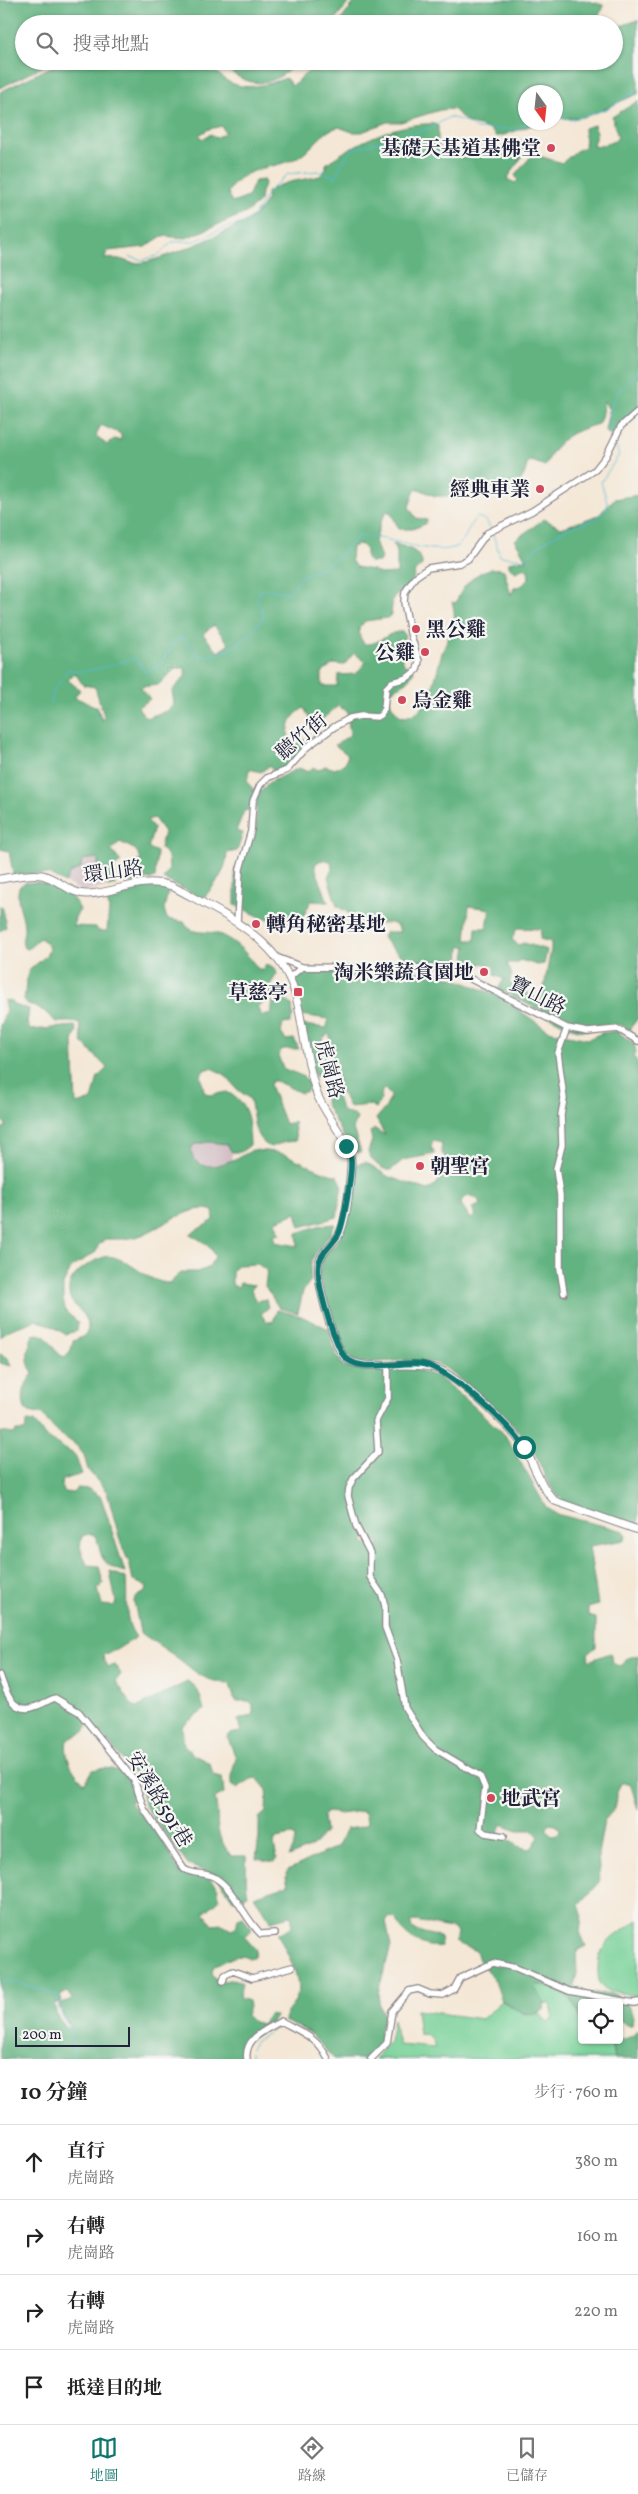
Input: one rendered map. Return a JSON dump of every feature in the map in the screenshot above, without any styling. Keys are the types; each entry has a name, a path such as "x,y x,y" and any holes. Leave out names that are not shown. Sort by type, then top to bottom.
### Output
{"main road":[{"name":"環山路","path":"0,880 29,875 42,875 73,891 88,894 159,882 172,886 237,922 254,934 276,958 289,978"},
{"name":"虎崗路","path":"289,978 296,995 317,1093 324,1111 346,1146 351,1162 341,1228 319,1262 320,1279 329,1322 345,1359 361,1366 422,1364 440,1370 452,1378 517,1436 548,1493 555,1501 638,1530"}],"street":[{"name":"聽竹街","path":"237,922 240,869 251,831 253,801 260,785 267,778 287,770 307,747 334,727 350,718 361,716 377,717 381,715 384,709 386,688 392,682 407,678 418,670 419,661 410,633 404,602 404,592 409,584 421,571 460,563 468,559 487,534 532,511 595,470 606,456 621,426 638,411"},
{"name":"寶山路","path":"276,958 302,966 445,968 457,972 567,1028 588,1032 618,1029 638,1041"},
{"path":"289,978 302,966"},
{"path":"564,1292 560,1268 560,1195 556,1169 562,1145 560,1114 564,1100 558,1053 567,1028"},
{"path":"388,1365 388,1398 376,1421 378,1452 353,1479 348,1496 356,1526 370,1554 370,1577 383,1599 385,1627 397,1660 405,1708 423,1737 435,1749 480,1776 484,1788 480,1829 485,1833 504,1836"},
{"name":"安溪路591巷","path":"0,1676 8,1696 18,1707 26,1709 56,1698 79,1712 134,1780 144,1809 184,1869 194,1873 209,1874 219,1880 249,1924 261,1934 275,1933"},
{"path":"371,2059 387,2043 392,2011 409,1991 418,1989 430,1994 443,1995 454,1989 460,1978 493,1963 516,1968 569,1991 634,2003 638,2002"},
{"path":"223,1981 225,1975 233,1971 252,1978 292,1967"},
{"path":"247,2059 246,2051 256,2036 281,2021 305,2032 318,2042 328,2059"}],"shaded area":[{"path":"98,858 104,866 108,887 82,891 65,883 70,873 81,868 82,860"},
{"path":"208,1142 227,1144 232,1152 232,1160 209,1166 196,1161 190,1150 193,1145"}],"green space":[{"path":"0,0 351,0 338,15 15,15 15,70 36,70 0,88"},
{"path":"356,0 585,0 603,5 603,9 599,15 345,15"},
{"path":"638,20 638,94 598,112 578,118 563,118 563,85 518,85 518,130 501,136 496,136 490,129 468,123 453,109 440,110 401,122 387,122 362,132 352,132 339,127 335,128 326,133 302,155 292,160 252,172 243,176 235,183 228,192 231,201 235,202 248,197 255,181 264,180 265,184 261,192 260,201 246,213 186,238 162,236 145,247 108,251 104,258 135,263 147,262 214,237 252,217 265,203 267,192 273,188 286,183 320,176 326,169 326,164 337,156 377,135 406,126 434,124 438,126 438,143 442,151 463,158 514,154 518,142 530,137 533,140 507,179 515,183 518,180 515,175 533,154 562,163 576,151 585,147 584,128 594,125 597,132 593,145 596,147 615,141 618,137 612,117 638,101 638,122 634,129 638,139 638,410 621,422 614,434 609,434 605,431 609,410 604,401 598,424 572,433 555,449 545,466 532,461 528,462 519,483 502,489 480,487 449,496 435,496 419,489 415,490 409,507 416,518 427,520 425,524 413,529 399,529 391,513 387,511 381,521 375,542 381,558 379,562 370,562 366,559 366,550 360,544 352,547 351,560 356,567 373,570 380,574 397,573 397,552 393,544 412,550 421,560 422,565 415,571 412,584 393,597 391,615 387,618 365,621 359,628 360,637 364,644 374,643 393,633 403,632 405,635 400,652 404,665 413,667 414,671 407,682 389,692 389,699 392,706 402,717 412,715 426,702 431,692 442,653 454,623 452,602 456,603 468,582 481,572 496,569 504,570 511,595 514,588 523,585 529,578 528,570 524,568 516,572 509,567 509,562 526,559 515,540 544,519 561,528 599,515 614,499 638,495 638,1018 629,1030 623,1026 611,1025 579,1030 542,1013 541,1004 551,942 540,939 541,929 517,928 512,939 518,945 524,943 547,950 544,964 537,965 520,960 517,963 507,963 512,975 509,983 539,1000 539,1010 498,989 504,979 494,975 494,966 481,963 474,977 463,971 467,946 460,947 459,968 446,964 428,965 409,960 391,947 383,937 386,932 400,932 398,926 391,923 356,923 352,915 337,906 328,877 332,869 331,861 322,860 316,863 315,867 328,902 311,901 303,917 296,923 263,918 235,905 235,868 242,866 244,853 256,828 257,796 268,783 299,768 308,772 313,767 318,770 325,766 335,769 345,763 348,755 335,745 350,735 347,711 338,706 314,726 304,708 295,715 290,722 289,742 294,741 298,744 304,739 306,741 303,752 290,764 275,773 269,766 261,772 249,769 247,782 254,790 249,810 244,811 236,831 243,833 237,851 227,853 222,873 201,901 192,893 163,879 169,870 168,856 160,848 164,832 154,818 147,820 154,828 148,848 157,852 155,878 130,883 128,866 141,860 136,850 120,842 111,850 121,862 111,869 115,885 108,887 104,867 98,868 98,858 82,860 81,868 70,873 65,883 48,874 13,874 9,851 0,849 0,92 45,70 214,70 230,83 246,86 262,85 286,78 292,86 310,70 623,70 623,25","holes":["222,126 225,133 216,138 211,134 202,139 199,135 209,129","101,425 121,434 121,440 114,439 107,445 96,436","214,625 229,644 218,652 203,634","354,653 366,662 356,674 338,675 337,686 322,686 322,673 333,664 344,665","176,668 185,668 186,675 172,691 174,703 169,710 146,718 138,707 150,699 140,687 158,685","75,673 83,685 95,687 105,719 102,720 97,707 74,697 80,690 68,680","469,906 490,909 487,928 476,928 475,940 466,940"]},
{"path":"228,70 289,70 267,82 258,83 238,77"},
{"path":"37,882 62,891 73,899 80,910 75,917 74,926 96,927 98,931 107,931 109,908 106,899 108,895 139,887 154,886 161,888 168,892 164,909 167,919 184,922 192,930 218,934 228,939 242,950 258,969 262,969 267,964 275,968 277,974 271,989 272,992 280,992 281,994 270,998 257,1007 261,1015 271,1015 273,1000 284,998 292,1005 293,1016 290,1023 283,1024 281,1033 286,1040 294,1039 299,1049 283,1049 280,1052 279,1058 283,1068 302,1076 306,1079 309,1086 307,1091 301,1093 276,1081 272,1081 270,1085 285,1124 294,1122 296,1141 270,1147 264,1143 255,1126 250,1099 237,1089 224,1074 211,1068 204,1070 201,1075 204,1092 210,1095 227,1092 240,1102 247,1114 250,1145 241,1152 232,1152 226,1144 208,1142 193,1145 192,1153 200,1164 212,1166 231,1161 252,1150 276,1152 338,1176 342,1184 337,1217 300,1227 296,1213 276,1221 280,1233 274,1235 275,1242 298,1246 297,1233 318,1226 335,1224 317,1250 311,1263 311,1280 303,1291 298,1313 279,1308 265,1286 267,1271 258,1264 238,1265 232,1272 232,1285 238,1287 240,1283 255,1285 251,1290 257,1301 266,1299 268,1308 261,1314 266,1321 273,1322 277,1310 301,1316 329,1329 332,1346 343,1366 351,1368 402,1368 418,1370 438,1377 505,1435 546,1507 556,1514 624,1531 626,1534 625,1540 589,1546 598,1605 588,1608 588,1616 596,1618 596,1647 588,1653 589,1661 610,1653 613,1662 618,1666 622,1665 625,1659 638,1655 638,1809 630,1783 621,1783 616,1795 615,1808 604,1821 598,1854 600,1882 579,1905 582,1914 580,1932 586,1946 578,1950 576,1954 577,1973 574,1986 581,1991 611,1994 621,1999 578,1999 578,2012 570,1997 544,1985 537,1985 536,1988 545,2004 544,2010 533,2014 522,2012 502,2001 495,1981 479,1960 476,1951 455,1942 457,1933 453,1928 411,1921 411,1927 416,1931 440,1937 441,1946 428,1946 408,1936 402,1931 396,1919 390,1917 386,1922 391,1946 378,1993 380,2008 385,2015 380,2031 381,2043 369,2059 334,2059 309,2032 284,2021 285,2015 295,2001 298,1984 293,1967 278,1934 292,1927 292,1918 289,1916 271,1921 254,1896 288,1885 286,1876 288,1870 338,1846 346,1829 361,1827 367,1824 366,1814 362,1811 339,1814 326,1811 323,1816 325,1832 313,1846 289,1857 294,1846 295,1837 292,1835 276,1838 274,1844 277,1859 275,1862 256,1859 259,1818 266,1812 267,1790 257,1778 251,1779 237,1788 231,1785 231,1776 236,1758 228,1738 229,1734 241,1732 238,1720 253,1715 253,1705 249,1701 235,1701 230,1684 218,1682 196,1673 140,1632 134,1601 135,1598 145,1592 147,1586 133,1581 130,1565 121,1544 107,1492 88,1470 84,1455 76,1445 57,1432 42,1415 26,1411 24,1406 23,1396 25,1387 33,1374 28,1354 33,1335 43,1335 55,1350 64,1357 71,1350 73,1341 84,1336 88,1330 85,1316 73,1304 69,1292 73,1277 79,1271 94,1261 108,1256 124,1261 154,1279 170,1283 181,1272 197,1272 208,1268 215,1257 208,1246 190,1234 214,1220 213,1211 205,1209 187,1212 139,1236 124,1239 105,1239 98,1246 96,1252 72,1267 63,1284 63,1300 66,1312 78,1322 77,1331 65,1334 48,1324 35,1320 12,1329 0,1337 0,1127 5,1128 6,1125 0,1119 0,1026 6,1012 4,1001 10,1000 16,1006 29,1009 27,1023 30,1030 75,1026 77,1031 73,1041 76,1104 92,1100 98,1077 107,1068 82,1042 80,1025 75,1022 56,1022 44,1011 26,1003 24,999 29,971 45,956 49,948 40,938 28,949 24,948 22,942 24,926 18,897 19,887 24,883","holes":["370,1536 379,1545 371,1549 363,1540","551,1823 559,1827 560,1831 557,1835 553,1836 547,1830 547,1826","501,1824 518,1830 533,1830 539,1837 531,1849 527,1849 513,1843 498,1832"]},
{"path":"0,905 3,909 6,927 0,931"},
{"path":"305,970 437,972 497,995 549,1031 588,1039 602,1033 617,1031 634,1044 636,1052 634,1056 638,1065 638,1525 568,1504 560,1498 548,1482 536,1455 525,1438 497,1411 447,1369 436,1363 410,1360 361,1363 352,1360 342,1352 334,1331 319,1274 322,1259 340,1238 354,1165 366,1162 389,1177 428,1190 439,1181 445,1157 441,1152 442,1143 433,1141 431,1147 435,1154 403,1160 391,1170 384,1169 374,1162 368,1152 372,1140 370,1132 375,1129 385,1135 376,1119 386,1107 391,1096 385,1089 382,1090 381,1099 376,1108 371,1105 349,1107 342,1093 337,1096 343,1111 353,1114 357,1118 353,1129 361,1152 352,1152 325,1103 326,1094 336,1087 339,1082 336,1073 333,1071 330,1036 328,1034 323,1038 324,1059 328,1070 316,1077 313,1072 303,1025 327,1028 328,1019 300,1015 292,978","holes":["470,1196 478,1199 480,1205 472,1208 476,1215 471,1219 461,1204 463,1198"]},
{"path":"0,1354 8,1358 11,1366 0,1363"},
{"path":"27,1421 34,1422 46,1437 75,1455 82,1474 62,1480 61,1485 65,1492 73,1493 77,1488 89,1489 101,1497 125,1572 113,1568 106,1562 102,1556 98,1541 93,1535 82,1536 80,1547 87,1565 99,1566 103,1584 98,1589 102,1605 113,1606 116,1603 110,1571 126,1578 129,1624 136,1637 116,1650 103,1655 104,1661 109,1667 115,1665 121,1674 116,1681 132,1705 138,1707 187,1682 197,1689 200,1697 204,1710 182,1726 184,1746 194,1755 210,1763 213,1775 222,1777 224,1793 215,1798 219,1833 231,1856 246,1856 248,1895 233,1900 216,1875 188,1865 144,1805 139,1780 100,1732 88,1723 84,1732 67,1740 66,1746 70,1764 85,1783 93,1770 99,1769 119,1771 132,1782 131,1804 159,1834 180,1872 192,1876 208,1876 218,1888 219,1900 204,1913 213,1925 222,1924 231,1930 236,1928 238,1919 243,1917 252,1930 244,1936 256,1950 255,1956 249,1959 240,1956 232,1958 214,1966 212,1972 214,1978 219,1982 234,1979 242,1983 239,1998 248,2001 249,2007 246,2015 253,2022 262,2024 270,2014 275,2016 271,2025 242,2045 240,2059 0,2059 0,1432 14,1434 16,1431 25,1431","holes":["67,1992 72,1999 59,2004 69,2025 66,2028 57,2016 54,2004 62,2001 60,1996"]},
{"path":"638,1920 638,1996 609,1991 599,1984 598,1971 601,1952 611,1939"},
{"path":"537,1985 548,1986 558,1989 566,1995 572,2002 578,2016 578,2044 611,2044 614,2059 375,2059 389,2042 393,2020 399,2045 435,2048 430,2037 419,2034 416,2010 482,2019 502,2001 525,2014 538,2013 548,2022 552,2019 553,2012 550,2004 545,2004 536,1988"},
{"path":"623,2000 633,2015 632,2025 626,2025 623,2022"},
{"path":"638,2030 638,2059 614,2059 612,2046 614,2044 623,2044 623,2039"}],"waterway":[{"path":"563,115 570,120 607,109 638,90"},
{"path":"130,257 142,260 157,256 172,242 195,241 227,227 243,223 254,215 270,190 288,174 318,171 336,177 341,164 352,149 429,129 449,117 464,121 477,129 518,129"},
{"path":"612,438 609,427 611,406 617,394 638,368"},
{"path":"493,534 500,556 523,559 539,545 556,535 599,516 608,505 601,482 619,455 615,443"},
{"path":"51,703 53,692 68,669 76,671 93,670 136,659 145,672 151,671 160,664 179,638 185,639 195,653 201,656 230,650 250,634 263,618 263,613 257,599 260,591 269,589 288,593 293,589 300,576 316,570 331,561 345,551 356,537 367,536 422,548 447,549 461,543 477,517 486,520 490,528"},
{"path":"0,1981 18,1983 58,1995 59,2009 71,2034 74,2059"},
{"path":"251,2049 256,2041 281,2025"},
{"path":"250,2053 252,2059"}],"place":[{"name":"基礎天基道基佛堂","path":"551,148"},
{"name":"經典車業","path":"540,489"},
{"name":"黑公雞","path":"416,629"},
{"name":"公雞","path":"425,652"},
{"name":"烏金雞","path":"402,700"},
{"name":"轉角秘密基地","path":"256,924"},
{"name":"淘米樂蔬食園地","path":"484,972"},
{"name":"草慈亭","path":"298,992"},
{"name":"朝聖宮","path":"420,1166"},
{"name":"地武宮","path":"491,1798"}],"route":[{"path":"346,1146 351,1162 341,1228 339,1235 319,1262 320,1279 329,1322 341,1353 345,1359 361,1366 411,1363 422,1364 440,1370 452,1378 507,1426 524,1447"}]}
